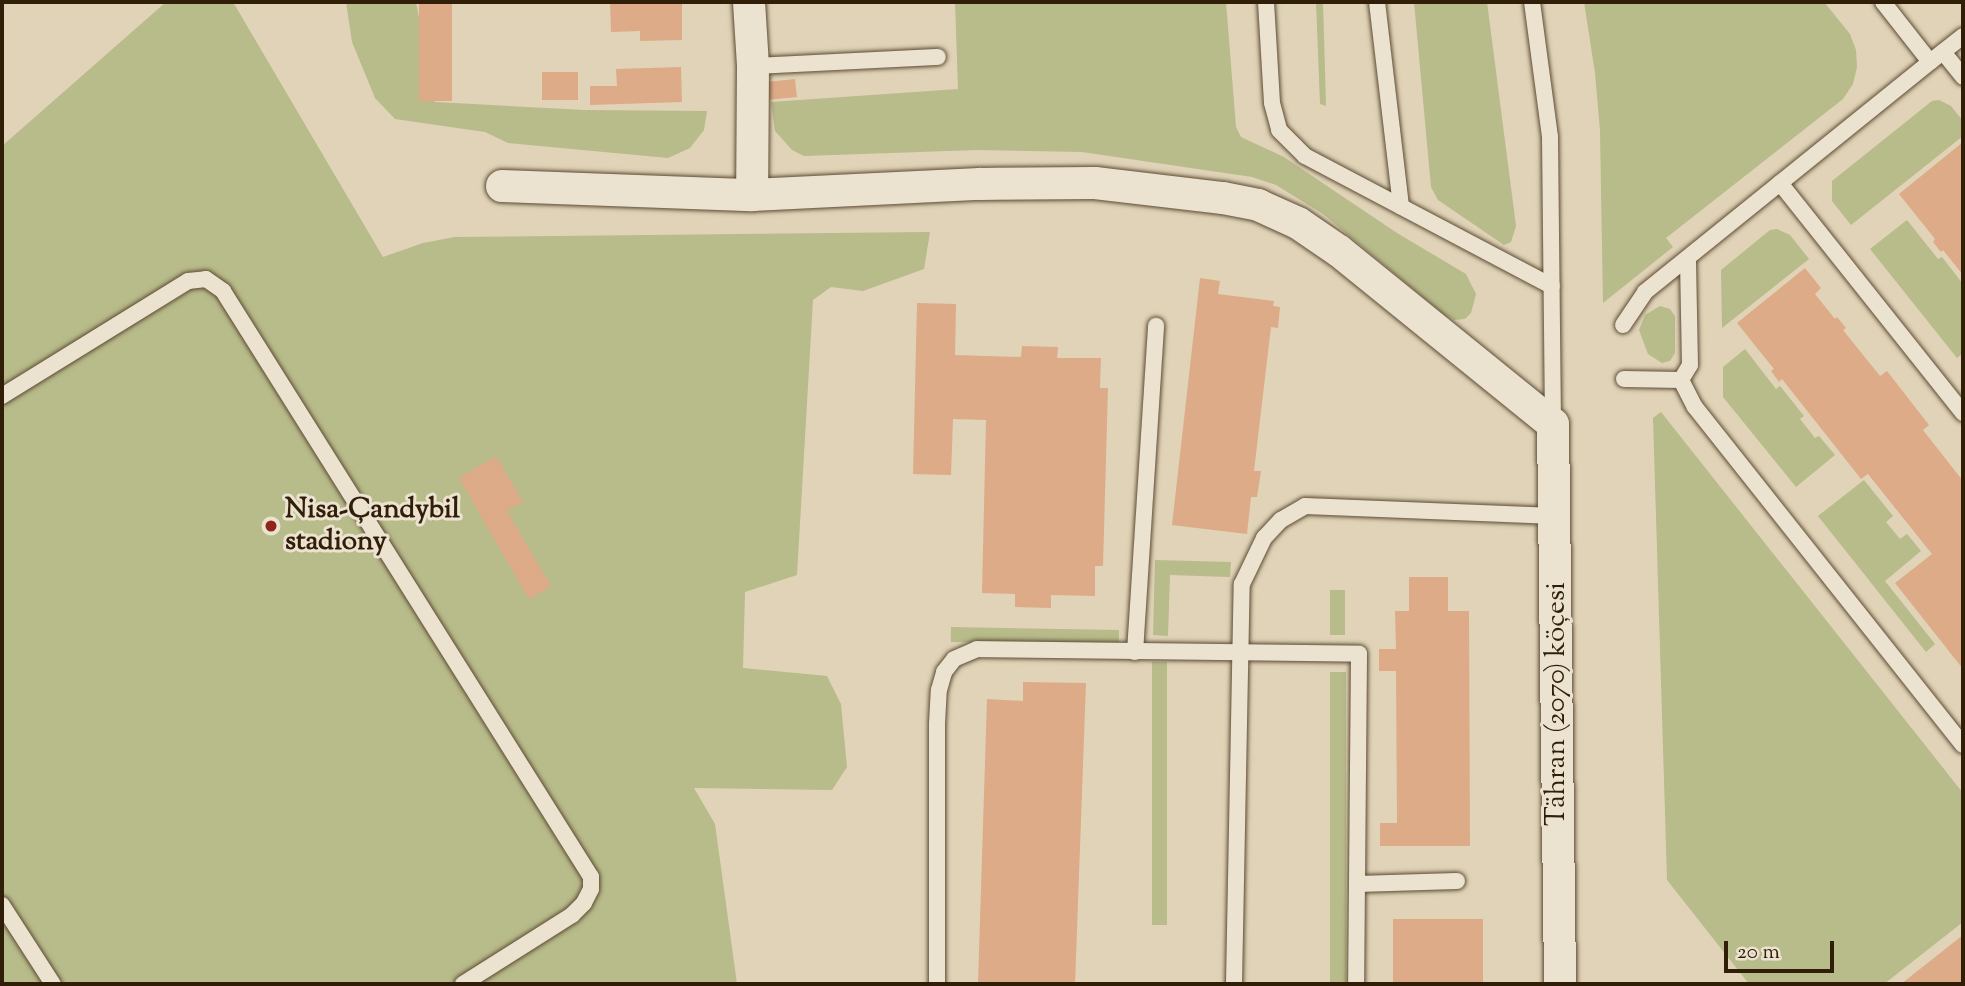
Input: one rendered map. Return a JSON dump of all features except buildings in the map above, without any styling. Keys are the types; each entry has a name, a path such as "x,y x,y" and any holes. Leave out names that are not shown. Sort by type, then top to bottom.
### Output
{"street":[{"path":"749,2 753,66 752,195"},
{"path":"502,186 752,195 979,184 1094,183 1223,198 1258,205 1298,223 1339,251 1553,424"},
{"name":"Tähran (2070) köçesi","path":"1553,424 1560,984"}],"lane":[{"path":"1266,2 1272,103 1279,130 1305,156 1552,286"},
{"path":"1377,2 1401,207"},
{"path":"1532,2 1550,137 1553,424"},
{"path":"1883,2 1937,57 1963,77"},
{"path":"1623,325 1646,292 1963,36"},
{"path":"753,66 938,57"},
{"path":"1780,183 1963,413"},
{"path":"1681,380 1690,365 1688,258"},
{"path":"2,396 188,281 206,279 223,291 591,877 591,889 584,903 572,915 463,984"},
{"path":"1135,652 1156,326"},
{"path":"1624,379 1681,380"},
{"path":"1681,380 1695,407 1963,745"},
{"path":"1234,984 1242,584 1264,538 1281,520 1305,506 1556,516"},
{"path":"937,984 937,724 944,672 954,659 977,649 1359,654 1356,984"},
{"path":"1357,884 1457,881"},
{"path":"2,905 52,984"}],"green space":[{"name":"Nisa-Çandybil stadiony","path":"166,2 233,2 383,257 423,243 455,237 930,232 924,269 863,291 831,287 813,300 797,575 745,592 743,668 827,676 841,704 847,767 832,790 694,788 715,824 737,984 2,984 2,146"},
{"path":"346,2 416,2 435,102 584,110 707,111 704,130 690,148 668,158 508,143 485,132 395,119 375,98 352,42"},
{"path":"955,2 1226,2 1236,127 1241,137 1284,157 1397,233 1466,274 1476,294 1471,313 1465,319 1454,320 1442,313 1323,214 1276,185 1252,177 1082,152 977,150 804,156 792,150 775,131 771,102 958,89"},
{"path":"1316,2 1323,2 1326,106 1320,104"},
{"path":"1414,2 1487,2 1516,226 1511,242 1504,245 1438,200 1431,187"},
{"path":"1584,2 1824,2 1850,34 1856,50 1857,67 1853,84 1843,99 1666,238 1673,247 1603,303 1600,131 1595,73"},
{"path":"1939,100 1951,106 1963,121 1963,136 1851,225 1832,201 1832,181 1932,101"},
{"path":"1907,220 1938,259 1942,257 1963,284 1963,353 1957,358 1870,249"},
{"path":"1777,229 1790,235 1809,259 1722,328 1721,270 1770,230"},
{"path":"1660,306 1670,309 1675,316 1675,353 1670,361 1662,363 1648,354 1639,330 1645,315"},
{"path":"1745,349 1776,389 1780,386 1804,416 1800,419 1815,438 1819,436 1835,455 1796,487 1723,397 1723,367"},
{"path":"1661,412 1963,793 1963,922 1884,984 1749,984 1667,880 1653,418"},
{"path":"1864,480 1893,516 1886,522 1900,539 1907,534 1921,551 1885,581 1935,644 1926,652 1818,516"},
{"path":"1155,560 1231,562 1230,577 1170,575 1168,636 1153,635"},
{"path":"1330,590 1345,590 1345,635 1330,635"},
{"path":"951,627 1119,630 1119,645 951,642"},
{"path":"1152,662 1167,662 1167,925 1152,925"},
{"path":"1330,672 1346,672 1346,984 1330,984"}],"place":[{"name":"Nisa-Çandybil stadiony","path":"271,526"}]}
